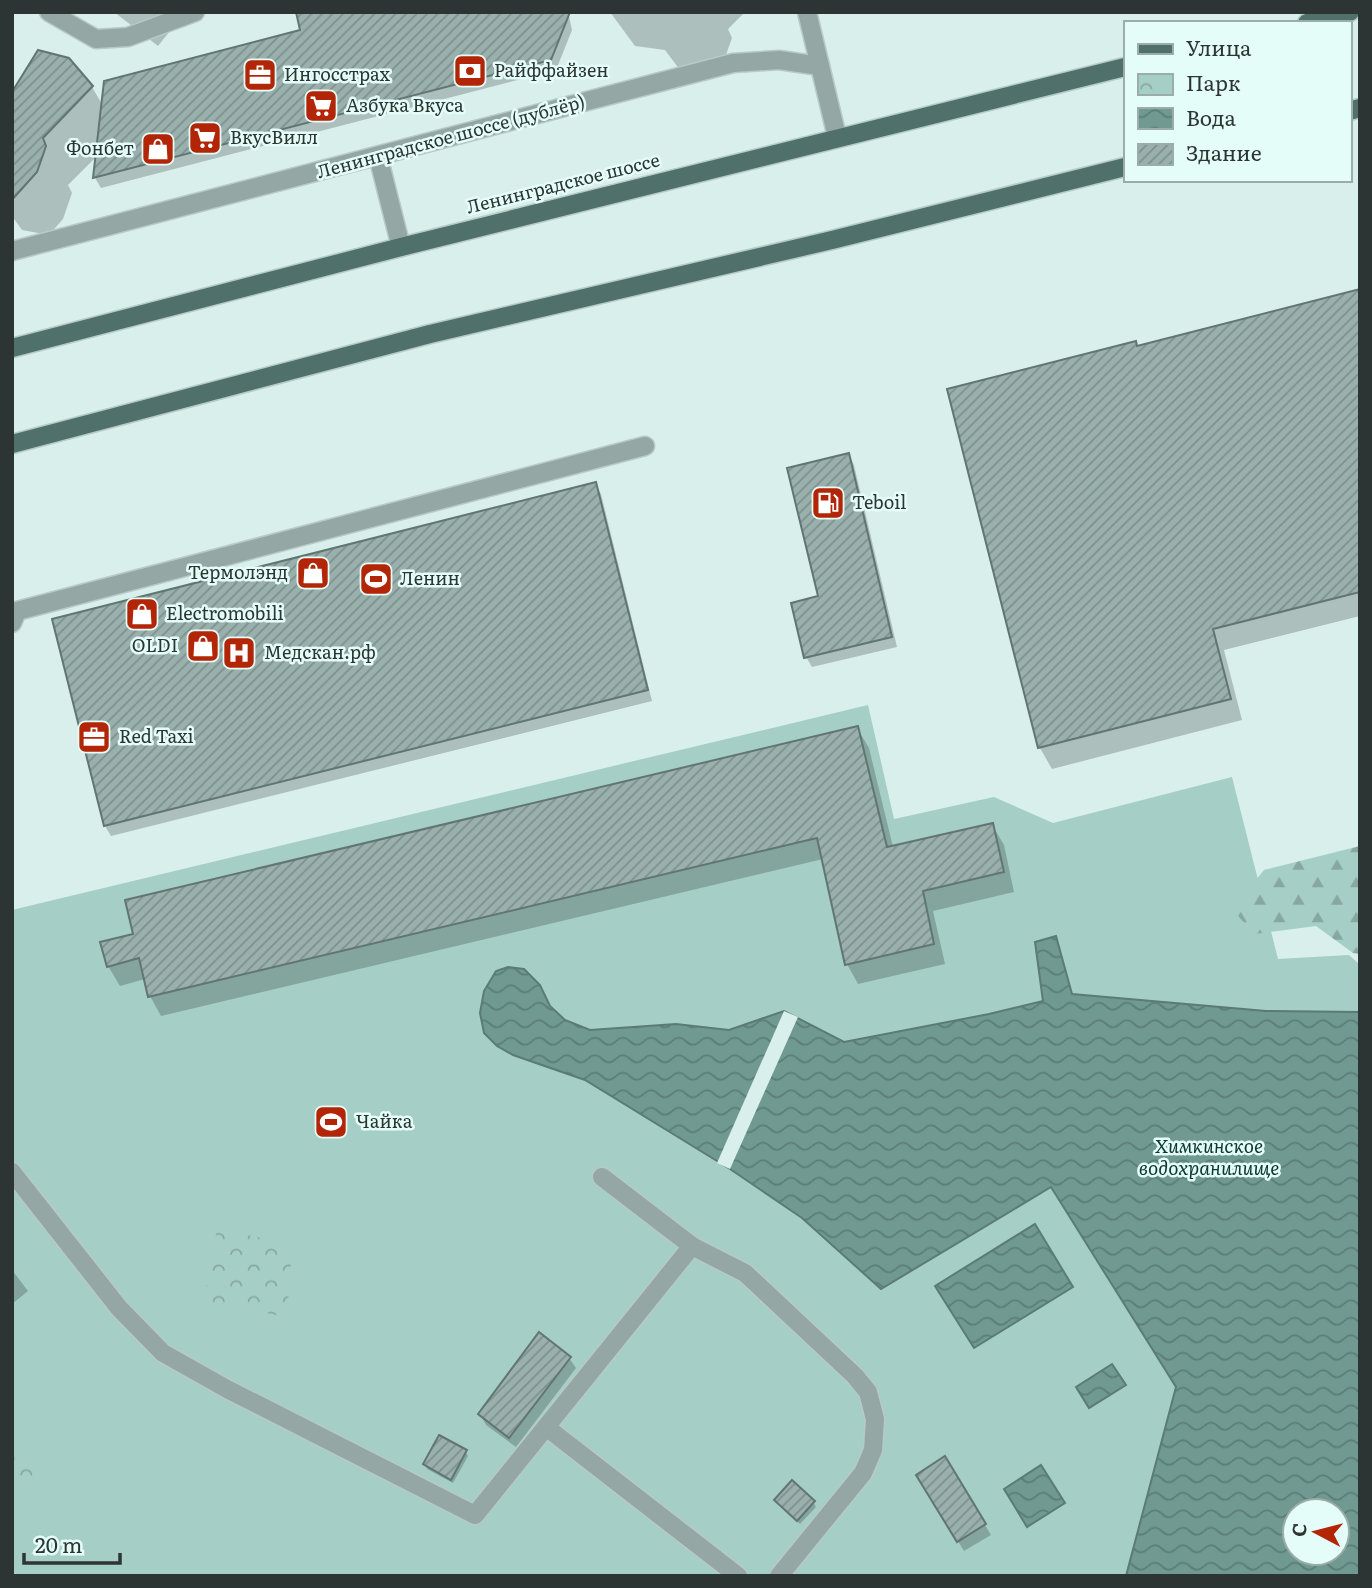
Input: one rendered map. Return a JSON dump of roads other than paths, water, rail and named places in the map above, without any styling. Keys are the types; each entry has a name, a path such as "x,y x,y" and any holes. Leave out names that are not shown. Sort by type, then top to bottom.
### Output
{"main road":[{"path":"1315,21 1350,12"},
{"name":"Ленинградское шоссе","path":"12,348 401,247 1124,67"},
{"path":"12,444 430,334 832,240 1124,167"}],"street":[{"path":"49,12 96,39 128,37 195,12"},
{"path":"807,12 837,137"},
{"name":"Ленинградское шоссе (дублёр)","path":"12,251 733,63 779,60 821,66"},
{"path":"378,156 401,247"},
{"path":"12,623 17,611 645,446"},
{"path":"12,1172 119,1308 163,1353 237,1394 475,1515 692,1246"},
{"path":"602,1177 692,1246 745,1273 855,1376 867,1392 874,1419 873,1450 863,1472 779,1576"},
{"path":"546,1427 738,1576"}],"water":[{"name":"Химкинское водохранилище","path":"1056,936 1072,994 1266,1011 1360,1012 1360,1576 1126,1576 1176,1387 1051,1187 881,1289 802,1218 730,1169 585,1080 513,1055 497,1046 484,1033 480,1013 484,991 496,971 508,967 524,969 540,985 550,1006 565,1020 590,1030 676,1024 729,1030 784,1011 844,1042 1043,1001 1035,942"},
{"path":"1035,1224 1073,1287 974,1348 935,1286"},
{"path":"1112,1364 1126,1385 1089,1408 1076,1387"},
{"path":"1041,1465 1065,1503 1027,1527 1004,1489"}],"place":[{"name":"Райффайзен","path":"470,71"},
{"name":"Ингосстрах","path":"260,75"},
{"name":"Азбука Вкуса","path":"321,106"},
{"name":"ВкусВилл","path":"205,138"},
{"name":"Фонбет","path":"158,149"},
{"name":"Teboil","path":"828,503"},
{"name":"Термолэнд","path":"313,573"},
{"name":"Ленин","path":"376,579"},
{"name":"Electromobili","path":"142,614"},
{"name":"OLDI","path":"203,646"},
{"name":"Медскан.рф","path":"239,653"},
{"name":"Red Taxi","path":"94,737"},
{"name":"Чайка","path":"331,1122"}]}
